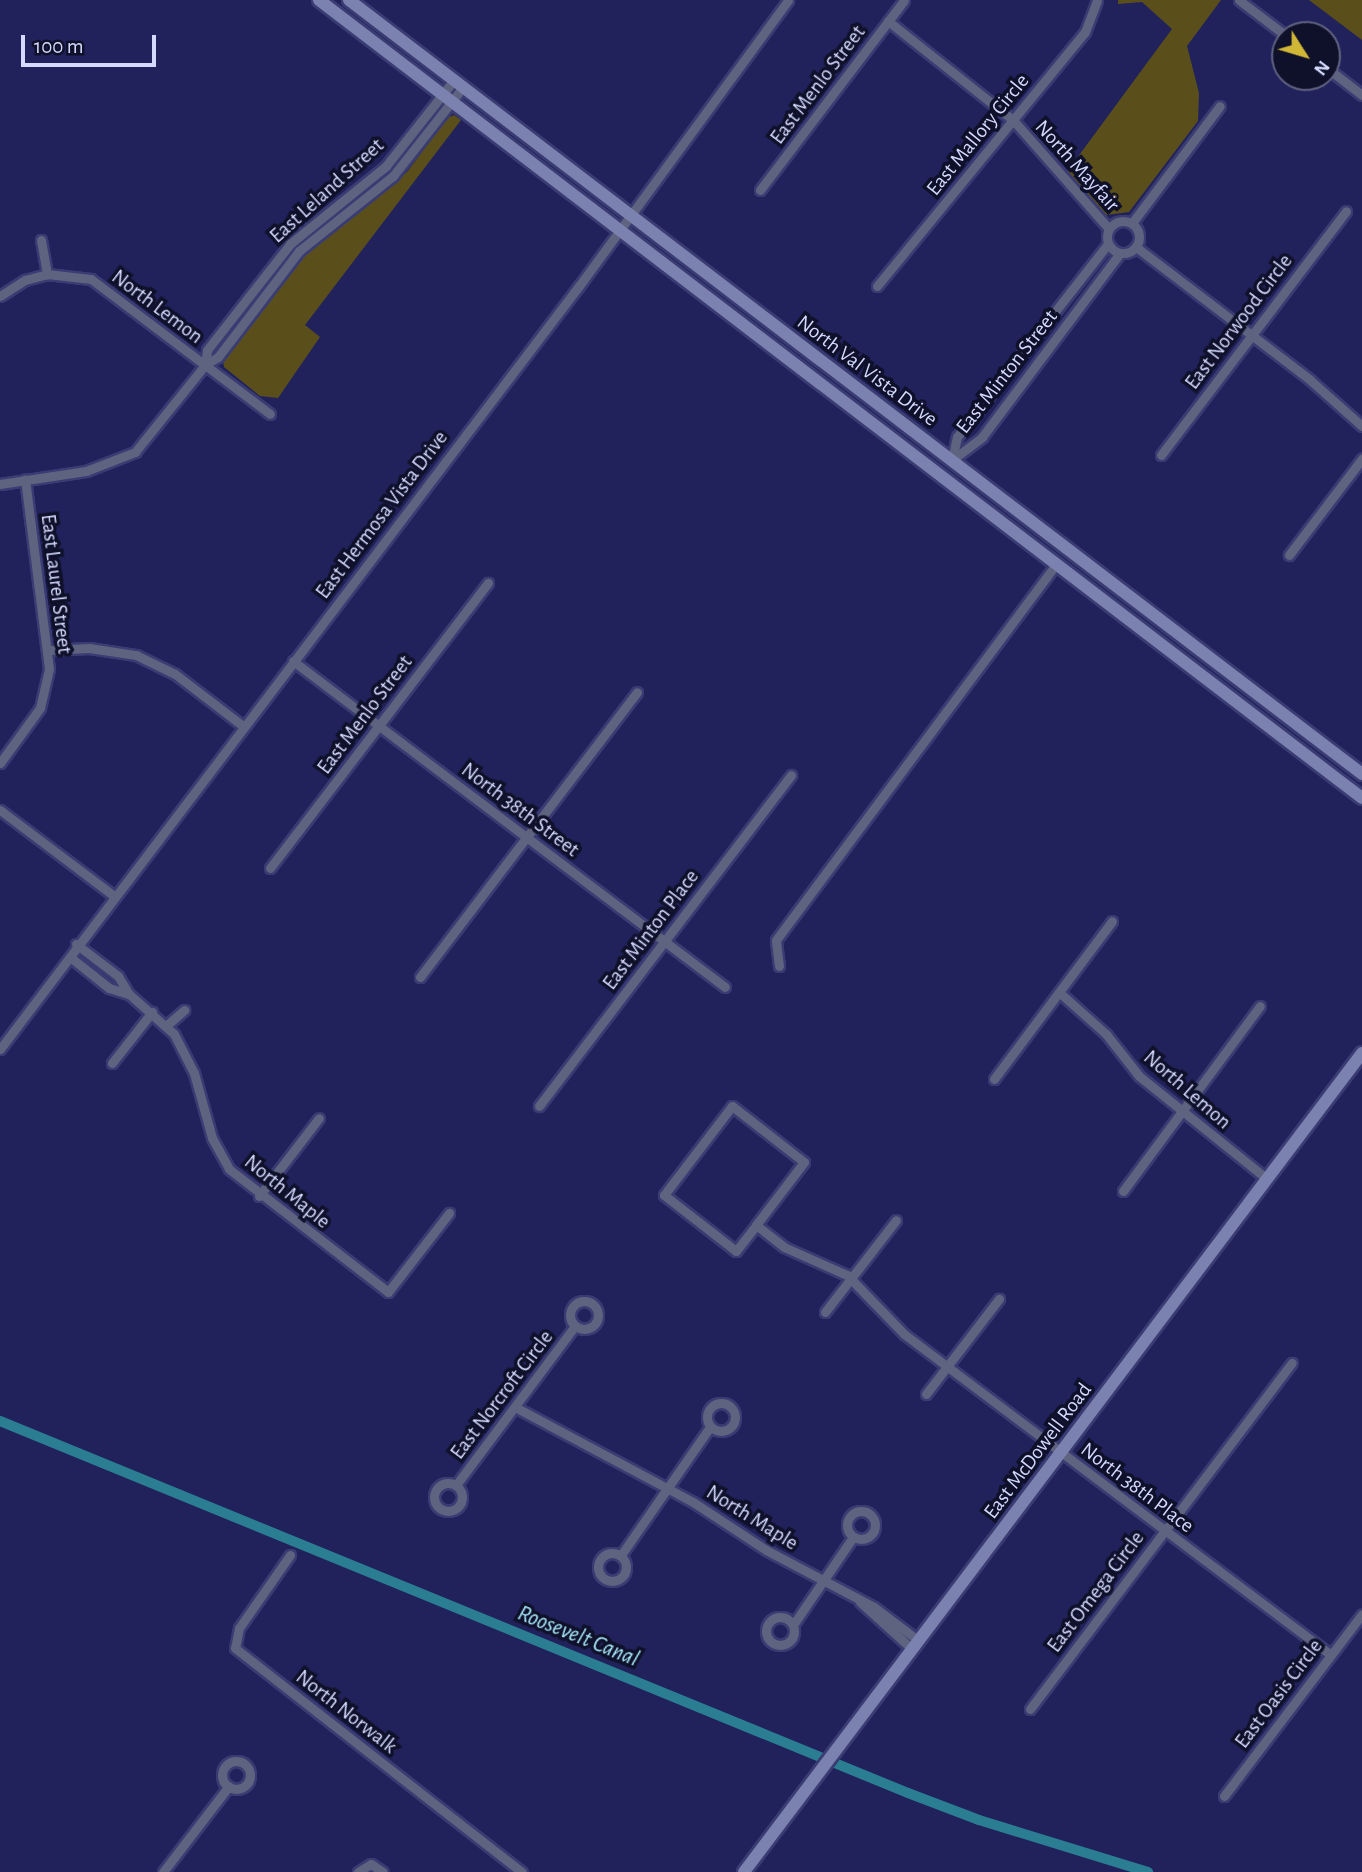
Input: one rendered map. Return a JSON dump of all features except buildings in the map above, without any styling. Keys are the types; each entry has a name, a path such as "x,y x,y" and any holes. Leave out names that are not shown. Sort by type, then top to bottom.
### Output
{"main road":[{"name":"North Val Vista Drive","path":"319,0 1362,798"},
{"name":"North Val Vista Drive","path":"349,0 1362,774"},
{"path":"841,398 852,384"},
{"path":"860,413 871,398"},
{"path":"898,442 909,427"},
{"path":"941,474 952,460"},
{"path":"962,491 973,476"},
{"path":"1057,564 1069,549"},
{"path":"1081,582 1092,567"},
{"path":"1218,687 1229,672"},
{"path":"1315,762 1327,747"},
{"name":"East McDowell Road","path":"744,1872 1362,1053"}],"street":[{"name":"East Hermosa Vista Drive","path":"0,1049 113,895 579,286 617,227 788,0"},
{"name":"East Menlo Street","path":"760,190 904,0"},
{"path":"1239,0 1271,24"},
{"name":"East Mallory Circle","path":"877,286 1085,32 1097,1"},
{"name":"North Mayfair","path":"888,21 1013,121 1109,229"},
{"path":"1341,79 1362,95"},
{"name":"East Leland Street","path":"0,484 122,460 155,431 205,365 207,350 290,244 327,211 376,176 459,83"},
{"path":"1132,223 1220,106"},
{"name":"East Norwood Circle","path":"1161,455 1346,211"},
{"path":"1121,220 1132,223 1139,232 1136,247 1120,253 1108,244 1109,229 1121,220"},
{"path":"0,296 24,280 47,274 41,240"},
{"name":"East Minton Street","path":"952,460 957,438 1108,244"},
{"path":"1136,247 1252,334 1362,426"},
{"name":"East Minton Street","path":"952,460 982,437 1120,253"},
{"name":"North Lemon","path":"47,274 91,279 271,414"},
{"path":"1289,555 1362,459"},
{"name":"East Laurel Street","path":"0,763 40,708 46,690 50,650 25,480"},
{"path":"779,966 776,940 1057,564"},
{"name":"East Menlo Street","path":"271,868 488,583"},
{"path":"50,650 101,649 136,655 175,674 243,726"},
{"name":"North 38th Street","path":"293,661 724,987"},
{"path":"420,976 637,692"},
{"name":"East Minton Place","path":"539,1106 791,775"},
{"path":"0,810 113,895"},
{"path":"994,1079 1112,921"},
{"name":"North Maple","path":"76,944 118,976 129,994 167,1025 194,1073 218,1152 240,1182 388,1292 449,1213"},
{"name":"North Maple","path":"70,957 109,988 129,994"},
{"name":"North Lemon","path":"1060,993 1093,1021 1139,1076 1266,1179"},
{"path":"1123,1191 1259,1006"},
{"path":"167,1025 184,1010"},
{"path":"112,1063 152,1012"},
{"path":"732,1106 804,1162 755,1225 736,1251 664,1195 732,1106"},
{"path":"259,1196 319,1118"},
{"path":"825,1312 897,1220"},
{"name":"North 38th Place","path":"755,1225 783,1247 851,1279 904,1334 1331,1655"},
{"path":"926,1394 999,1299"},
{"name":"East Norcroft Circle","path":"456,1485 575,1326"},
{"name":"East Omega Circle","path":"1030,1709 1292,1363"},
{"name":"North Maple","path":"515,1407 668,1489 859,1601 916,1645"},
{"path":"621,1555 710,1427"},
{"path":"793,1625 853,1536"},
{"name":"North Norwalk","path":"290,1555 239,1628 234,1648 522,1872"},
{"name":"East Oasis Circle","path":"1224,1796 1362,1614"},
{"path":"163,1872 229,1786"},
{"path":"358,1872 371,1864 383,1872"}],"shaded area":[{"path":"1118,0 1221,0 1187,46 1199,93 1198,121 1129,212 1106,215 1066,173 1172,29 1142,2 1118,4"},
{"path":"1309,0 1362,0 1362,40 1341,24 1341,21 1337,21"},
{"path":"454,115 461,120 305,325 320,337 278,398 260,396 224,367 223,361 299,259 407,172 447,118"}],"waterway":[{"name":"Roosevelt Canal","path":"0,1421 908,1793 979,1820 1148,1872"}]}
